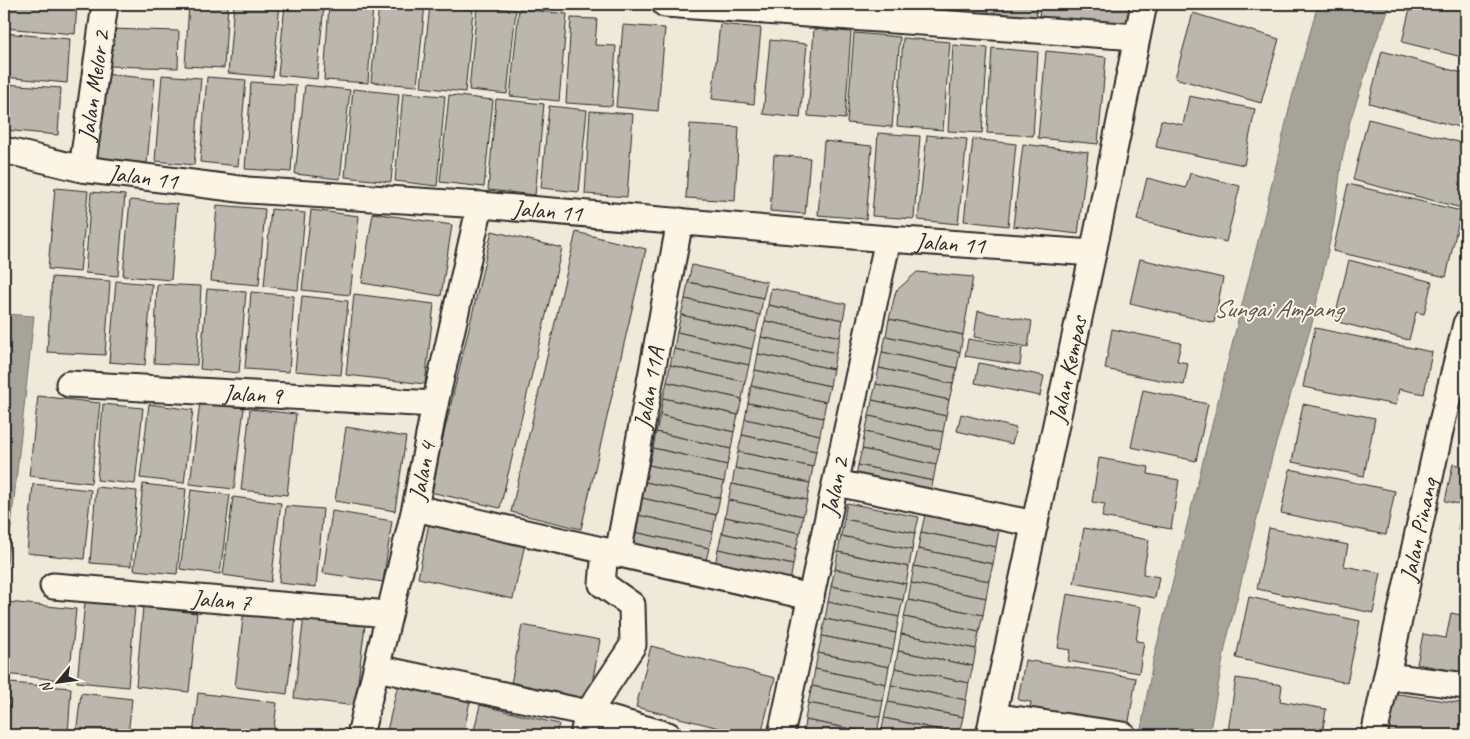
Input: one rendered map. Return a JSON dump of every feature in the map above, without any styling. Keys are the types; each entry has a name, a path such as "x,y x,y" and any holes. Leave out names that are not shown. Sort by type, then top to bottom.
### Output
{"street":[{"name":"Jalan Melor 2","path":"82,169 105,4"},
{"path":"664,4 1137,37"},
{"name":"Jalan Kempas","path":"991,725 1093,253 1144,4"},
{"name":"Jalan 11","path":"4,150 82,169 247,190 480,205 1093,253"},
{"name":"Jalan 4","path":"360,735 415,508 435,404 480,205"},
{"name":"Jalan 11A","path":"585,724 633,645 632,604 602,584 611,553 680,221"},
{"name":"Jalan 2","path":"781,735 888,238"},
{"name":"Jalan Pinang","path":"1374,735 1442,422 1466,324"},
{"name":"Jalan 9","path":"69,384 435,404"},
{"path":"836,483 1035,524"},
{"path":"415,508 811,597"},
{"name":"Jalan 7","path":"53,586 390,614"},
{"path":"377,668 585,724 668,735"},
{"path":"1387,676 1466,686"},
{"path":"991,725 1123,735"}],"water":[{"name":"Sungai Ampang","path":"1318,4 1391,4 1377,39 1350,121 1341,166 1334,223 1312,323 1272,457 1226,643 1209,735 1140,735 1153,661 1265,213 1291,101"},
{"path":"4,314 34,316 4,591"}],"building":[{"path":"4,4 77,4 75,34 4,28"},
{"path":"189,4 228,4 224,68 185,66"},
{"path":"234,4 280,4 273,77 228,73"},
{"path":"285,4 324,4 317,79 278,75"},
{"path":"329,4 373,4 368,83 324,80"},
{"path":"379,4 425,4 417,86 371,82"},
{"path":"903,4 938,4 938,11 903,9"},
{"path":"942,4 989,4 988,15 941,11"},
{"path":"995,4 1037,4 1036,20 994,18"},
{"path":"1040,4 1133,4 1131,28 1039,21"},
{"path":"1411,4 1466,4 1466,58 1402,42"},
{"path":"430,5 473,10 465,92 421,87"},
{"path":"477,6 516,10 507,94 469,90"},
{"path":"519,9 567,14 559,101 510,96"},
{"path":"1193,13 1279,39 1261,103 1175,78"},
{"path":"571,18 597,19 595,45 616,46 612,106 566,103"},
{"path":"720,24 761,28 754,104 712,99"},
{"path":"623,25 665,28 658,111 616,107"},
{"path":"108,29 179,31 178,68 107,66"},
{"path":"814,29 851,32 845,119 808,116"},
{"path":"4,33 70,39 67,83 4,77"},
{"path":"854,33 900,37 892,127 847,123"},
{"path":"903,38 950,42 943,130 897,126"},
{"path":"770,40 807,44 800,118 763,114"},
{"path":"953,45 988,48 982,133 948,131"},
{"path":"992,48 1038,52 1033,136 987,133"},
{"path":"1046,51 1106,57 1098,144 1038,138"},
{"path":"1382,51 1466,74 1466,129 1369,103"},
{"path":"104,74 155,79 147,163 96,158"},
{"path":"162,75 201,78 194,165 155,161"},
{"path":"207,77 246,80 238,166 200,162"},
{"path":"251,82 296,85 291,172 245,169"},
{"path":"4,84 61,88 58,135 4,130"},
{"path":"305,85 350,90 340,179 295,174"},
{"path":"353,89 399,94 391,182 345,177"},
{"path":"403,93 445,96 437,186 395,181"},
{"path":"449,95 493,100 484,187 440,182"},
{"path":"1189,96 1255,109 1244,165 1156,147 1161,120 1183,125"},
{"path":"496,99 544,104 535,195 488,190"},
{"path":"549,106 587,110 579,192 541,188"},
{"path":"590,111 633,114 627,197 585,194"},
{"path":"1368,119 1466,144 1466,191 1462,208 1353,180"},
{"path":"690,124 739,127 735,201 686,198"},
{"path":"878,133 920,136 914,219 872,216"},
{"path":"927,135 967,139 958,224 918,220"},
{"path":"973,139 1016,144 1008,226 964,221"},
{"path":"824,141 872,146 866,219 818,215"},
{"path":"1023,144 1088,152 1078,234 1013,226"},
{"path":"774,155 810,158 805,214 770,211"},
{"path":"1190,173 1240,186 1226,242 1137,220 1147,178 1186,188"},
{"path":"1348,184 1461,211 1446,277 1333,251"},
{"path":"55,188 88,191 80,272 48,269"},
{"path":"91,192 125,195 118,276 85,273"},
{"path":"130,200 177,204 171,280 123,276"},
{"path":"217,205 265,209 259,285 211,281"},
{"path":"271,209 305,213 298,290 264,286"},
{"path":"311,210 359,216 350,295 302,290"},
{"path":"373,213 452,225 441,296 362,283"},
{"path":"492,231 562,248 500,508 430,492"},
{"path":"576,232 646,249 581,529 511,512"},
{"path":"1140,259 1223,278 1214,323 1130,303"},
{"path":"1349,260 1432,282 1424,314 1416,312 1409,340 1334,321"},
{"path":"692,265 767,282 763,298 688,282"},
{"path":"917,272 973,277 963,335 889,319 896,291"},
{"path":"52,277 110,281 105,355 47,352"},
{"path":"116,281 152,284 145,365 109,362"},
{"path":"688,282 763,298 760,315 685,299"},
{"path":"157,284 201,286 197,365 154,363"},
{"path":"771,288 846,304 843,320 768,305"},
{"path":"207,289 246,292 239,373 200,369"},
{"path":"251,292 294,296 289,372 245,369"},
{"path":"354,294 434,304 425,384 346,375"},
{"path":"302,296 348,301 341,375 295,371"},
{"path":"685,299 760,315 756,332 681,315"},
{"path":"768,305 843,320 840,337 765,321"},
{"path":"978,311 1032,321 1028,347 974,337"},
{"path":"681,315 756,332 752,349 677,332"},
{"path":"889,319 963,335 960,352 886,336"},
{"path":"765,321 840,337 836,353 761,337"},
{"path":"1315,328 1432,352 1424,394 1399,389 1396,405 1303,387"},
{"path":"1112,329 1181,343 1177,361 1188,363 1184,385 1105,369"},
{"path":"677,332 752,349 749,365 674,349"},
{"path":"886,336 960,352 957,368 882,352"},
{"path":"761,337 836,353 833,369 758,354"},
{"path":"968,339 1022,348 1020,365 965,356"},
{"path":"674,349 749,365 745,382 670,365"},
{"path":"882,352 957,368 953,384 879,368"},
{"path":"758,354 833,369 830,386 755,370"},
{"path":"979,363 1044,376 1040,396 975,383"},
{"path":"670,365 745,382 742,399 667,382"},
{"path":"879,368 953,384 949,400 876,384"},
{"path":"755,370 830,386 826,402 751,386"},
{"path":"667,382 742,399 738,415 663,398"},
{"path":"876,384 949,400 946,416 872,400"},
{"path":"751,386 826,402 823,418 748,403"},
{"path":"1143,390 1208,404 1196,461 1131,447"},
{"path":"38,396 100,403 91,483 29,476"},
{"path":"663,398 738,415 734,432 660,415"},
{"path":"872,400 946,416 943,432 869,416"},
{"path":"200,402 244,408 234,489 190,484"},
{"path":"748,403 823,418 820,435 745,419"},
{"path":"103,404 143,408 135,484 97,480"},
{"path":"149,404 193,410 184,483 140,478"},
{"path":"1303,404 1375,418 1364,476 1292,462"},
{"path":"250,409 296,414 287,495 241,490"},
{"path":"961,414 1016,428 1012,444 957,431"},
{"path":"660,415 734,432 731,449 656,432"},
{"path":"869,416 943,432 940,449 865,432"},
{"path":"745,419 820,435 816,451 742,435"},
{"path":"346,427 406,437 395,511 335,501"},
{"path":"656,432 731,449 727,465 653,448"},
{"path":"865,432 940,449 936,465 862,449"},
{"path":"742,435 816,451 813,467 738,452"},
{"path":"653,448 727,465 724,482 649,465"},
{"path":"862,449 936,465 933,481 858,465"},
{"path":"738,452 813,467 810,483 735,468"},
{"path":"1099,458 1149,467 1148,474 1179,480 1171,529 1102,517 1105,504 1092,502"},
{"path":"1453,464 1466,467 1466,531 1458,529 1463,505 1445,501"},
{"path":"649,465 724,482 720,498 645,482"},
{"path":"858,465 933,481 930,497 855,481"},
{"path":"735,468 810,483 807,500 732,484"},
{"path":"1290,469 1395,491 1386,535 1281,513"},
{"path":"645,482 720,498 716,515 642,498"},
{"path":"33,484 91,490 84,559 27,553"},
{"path":"143,484 186,489 177,574 134,570"},
{"path":"732,484 807,500 803,516 728,500"},
{"path":"96,487 137,491 131,566 90,563"},
{"path":"191,490 230,495 220,574 180,569"},
{"path":"233,497 281,503 271,582 223,575"},
{"path":"642,498 716,515 713,532 638,515"},
{"path":"728,500 803,516 800,533 725,517"},
{"path":"847,503 919,517 915,533 844,519"},
{"path":"286,506 323,509 316,587 279,583"},
{"path":"332,511 392,521 383,582 323,573"},
{"path":"638,515 713,532 709,548 634,532"},
{"path":"925,515 999,530 996,547 921,532"},
{"path":"725,517 800,533 796,549 722,533"},
{"path":"430,518 526,539 513,599 418,578"},
{"path":"844,519 915,533 912,550 841,536"},
{"path":"1084,528 1149,540 1143,574 1159,577 1155,598 1074,583"},
{"path":"1269,528 1348,545 1344,566 1381,573 1373,613 1257,589"},
{"path":"634,532 709,548 705,565 631,548"},
{"path":"921,532 996,547 993,564 918,549"},
{"path":"722,533 796,549 793,565 718,549"},
{"path":"841,536 912,550 909,567 838,552"},
{"path":"718,549 793,565 790,582 715,566"},
{"path":"918,549 993,564 989,581 914,566"},
{"path":"838,552 909,567 906,584 835,569"},
{"path":"914,566 989,581 986,598 911,583"},
{"path":"835,569 906,584 903,600 831,586"},
{"path":"911,583 986,598 983,615 908,600"},
{"path":"831,586 903,600 899,617 828,602"},
{"path":"1067,594 1141,607 1136,641 1144,642 1139,673 1068,661 1070,650 1058,648"},
{"path":"1249,597 1360,621 1347,683 1236,658"},
{"path":"908,600 983,615 979,632 904,617"},
{"path":"8,602 76,609 69,681 4,674 4,640"},
{"path":"85,602 135,607 128,687 77,682"},
{"path":"828,602 899,617 896,633 825,619"},
{"path":"143,607 197,613 189,692 136,686"},
{"path":"244,610 296,617 287,694 235,687"},
{"path":"1451,613 1466,616 1466,673 1417,664 1423,634 1446,638"},
{"path":"304,616 365,625 355,706 294,698"},
{"path":"904,617 979,632 976,649 901,634"},
{"path":"825,619 896,633 893,650 822,636"},
{"path":"522,625 600,640 589,700 511,684"},
{"path":"901,634 976,649 973,666 898,651"},
{"path":"822,636 893,650 889,667 818,653"},
{"path":"651,646 775,678 761,735 747,735 636,707"},
{"path":"898,651 973,666 969,683 895,668"},
{"path":"818,653 889,667 886,684 815,669"},
{"path":"1025,660 1136,678 1127,734 1028,718 1031,702 1018,700"},
{"path":"895,668 969,683 966,700 891,685"},
{"path":"815,669 886,684 883,701 812,686"},
{"path":"1236,678 1282,685 1280,701 1326,709 1322,735 1255,735 1228,731"},
{"path":"10,683 71,688 68,735 6,735"},
{"path":"398,684 470,701 463,735 386,735"},
{"path":"891,685 966,700 963,717 888,702"},
{"path":"812,686 883,701 880,717 808,703"},
{"path":"81,693 132,699 128,735 76,735"},
{"path":"198,693 277,703 273,735 193,735"},
{"path":"1392,693 1466,704 1466,735 1385,735"},
{"path":"888,702 963,717 959,734 884,718"},
{"path":"808,703 880,717 877,734 805,720"},
{"path":"480,705 559,724 556,735 473,735"},
{"path":"884,718 959,734 959,735 881,735"},
{"path":"805,720 877,734 803,735"}]}
